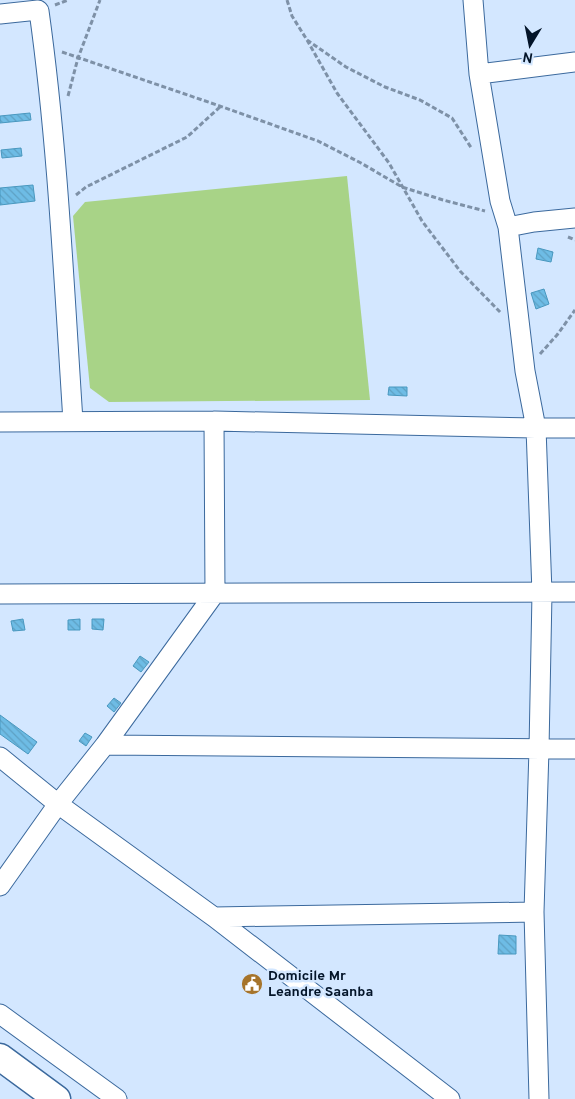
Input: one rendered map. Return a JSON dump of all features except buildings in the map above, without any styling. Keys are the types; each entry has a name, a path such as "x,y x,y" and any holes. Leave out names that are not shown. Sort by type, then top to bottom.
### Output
{"street":[{"path":"473,0 479,74 500,201 506,221 524,371 536,428 542,593 534,912 539,1099"},
{"path":"0,14 39,10 45,46 60,216 73,421"},
{"path":"479,74 575,62"},
{"path":"506,221 534,222 575,218"},
{"path":"0,886 58,804 105,745 215,593 214,421"},
{"path":"0,422 214,421 575,428"},
{"path":"0,594 575,592"},
{"path":"105,745 575,749"},
{"path":"0,757 58,804 214,917 450,1099"},
{"path":"214,917 534,912"},
{"path":"0,1014 117,1099"},
{"path":"0,1057 57,1099"},
{"path":"0,1077 30,1099"}],"path":[{"path":"66,105 78,58 100,0"},
{"path":"287,0 292,16 337,93 389,163 422,221 460,271 521,334"},
{"path":"307,40 346,67 385,87 420,100 452,118 475,153"},
{"path":"45,46 318,141 402,187 506,221"},
{"path":"60,216 75,196 86,188 187,137 221,106"},
{"path":"567,236 575,240"},
{"path":"524,371 557,335 575,310"}],"green space":[{"path":"347,176 370,400 109,402 90,388 73,216 85,202"}],"place":[{"name":"Domicile Mr Leandre Saanba","path":"252,984"}]}
